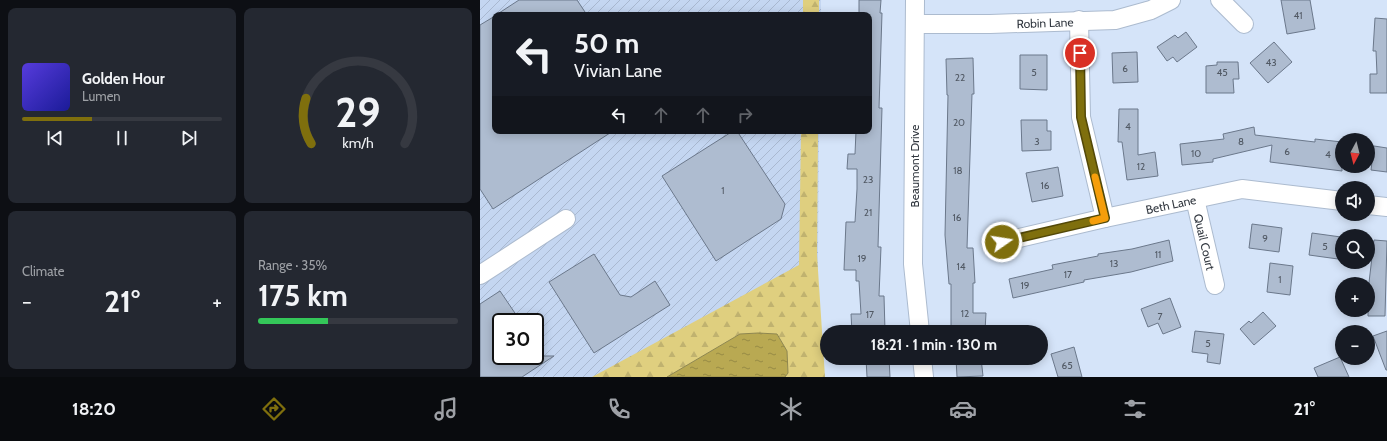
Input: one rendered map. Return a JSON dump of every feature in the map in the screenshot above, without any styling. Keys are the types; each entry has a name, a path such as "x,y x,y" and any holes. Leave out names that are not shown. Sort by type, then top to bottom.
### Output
{"street":[{"name":"Beaumont Drive","path":"915,0 913,264 919,325"},
{"name":"Robin Lane","path":"915,24 990,24 1115,20 1151,10 1170,0"},
{"path":"1220,0 1244,24"},
{"path":"1079,20 1081,117 1105,218"},
{"name":"Beth Lane","path":"1002,242 1105,218 1242,189 1335,200"},
{"name":"Quail Court","path":"1195,199 1215,285"},
{"path":"1375,205 1387,207"},
{"path":"480,275 566,219"},
{"path":"923,365 924,377"}],"shaded area":[{"path":"480,0 821,0 821,12 492,12 492,134 819,134 817,377 480,377"}],"green space":[{"path":"803,0 819,0 819,12 803,12"},
{"path":"801,134 818,134 817,255 822,325 820,325 820,365 824,365 825,377 785,377 788,373 787,351 777,334 758,333 740,334 667,377 592,377 799,265"}],"water":[{"path":"740,334 777,334 787,351 788,373 785,377 667,377"}],"building":[{"path":"519,0 577,0 585,12 501,12"},
{"path":"859,0 881,0 880,13 882,13 879,108 882,108 878,247 881,247 879,296 884,296 885,325 852,325 851,314 861,314 859,281 856,281 856,270 844,270 846,222 855,222 857,169 847,169 848,154 855,154 856,134 872,134 872,12 859,12"},
{"path":"1281,0 1310,0 1315,29 1287,34"},
{"path":"492,18 492,134 608,134 493,209 480,189 480,25"},
{"path":"1375,18 1387,19 1387,93 1370,93 1370,74 1377,74 1376,51 1373,51"},
{"path":"1186,32 1197,47 1177,62 1173,57 1167,61 1157,47 1175,35 1178,38"},
{"path":"1274,42 1292,62 1268,83 1250,63"},
{"path":"1137,52 1138,82 1113,83 1112,53"},
{"path":"1020,55 1047,55 1047,90 1020,89"},
{"path":"973,58 974,94 972,94 967,248 973,248 975,283 973,283 973,313 986,313 985,325 951,325 951,284 949,284 945,235 948,95 946,59"},
{"path":"1217,62 1238,62 1239,79 1233,79 1234,93 1206,93 1206,66 1217,65"},
{"path":"1119,109 1138,109 1138,155 1155,152 1158,176 1127,180 1122,142 1118,142"},
{"path":"1021,120 1047,120 1047,131 1051,131 1051,150 1022,151"},
{"path":"1254,127 1255,135 1315,142 1315,139 1335,141 1335,170 1270,162 1272,145 1213,159 1213,162 1182,165 1180,144 1224,139 1223,134"},
{"path":"728,134 739,134 785,204 781,219 716,261 662,176"},
{"path":"1375,146 1387,148 1387,172 1375,170"},
{"path":"1058,167 1063,196 1032,202 1026,173"},
{"path":"1252,224 1282,228 1279,252 1249,248"},
{"path":"1312,233 1335,236 1335,259 1309,255"},
{"path":"1169,240 1173,261 1131,272 1084,280 1084,282 1013,298 1009,279 1053,269 1052,265"},
{"path":"1375,240 1387,241 1385,316 1375,316 1375,277 1370,277 1371,269 1375,269"},
{"path":"594,254 620,295 631,297 655,281 670,305 594,353 549,282"},
{"path":"1270,263 1293,266 1290,295 1267,292"},
{"path":"500,291 515,313 492,313 492,365 540,365 522,377 480,377 480,304"},
{"path":"1170,298 1181,327 1163,334 1158,323 1148,327 1141,309"},
{"path":"1263,312 1276,326 1254,345 1240,329 1249,321 1251,323"},
{"path":"1195,331 1224,334 1220,364 1207,362 1208,354 1192,352"},
{"path":"1387,331 1387,370 1375,341 1375,335"},
{"path":"1074,347 1082,377 1058,377 1051,354"},
{"path":"544,356 554,356 544,363"},
{"path":"1335,359 1335,365 1344,365 1349,377 1318,377 1314,368"},
{"path":"866,365 889,365 890,377 867,377"},
{"path":"956,365 982,365 983,376 957,377"}],"slow traffic":[{"path":"1093,221 1105,218 1095,177"}],"route":[{"path":"1002,242 1105,218 1081,117 1080,53"}]}
